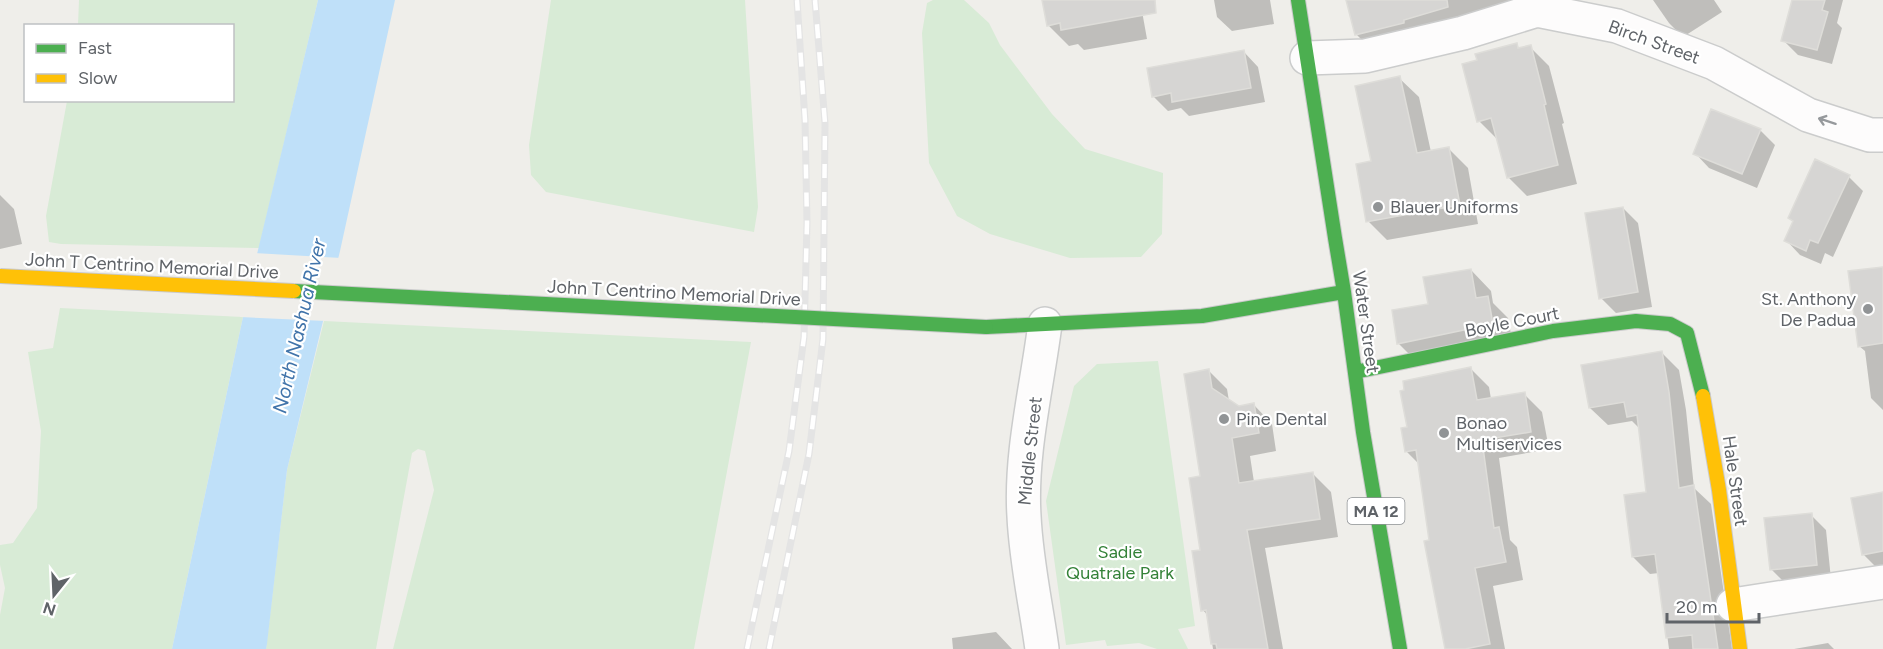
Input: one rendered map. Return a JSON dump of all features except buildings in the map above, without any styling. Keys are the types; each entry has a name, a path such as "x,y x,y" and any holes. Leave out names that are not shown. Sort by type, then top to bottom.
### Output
{"main road":[{"name":"Water Street","path":"1298,0 1344,292 1363,432 1400,649"},
{"name":"John T Centrino Memorial Drive","path":"0,276 986,327 1203,316 1344,292"},
{"name":"Boyle Court","path":"1355,372 1553,331 1636,321 1670,324 1677,327"},
{"name":"Hale Street","path":"1677,327 1687,333 1699,373 1717,472 1740,649"}],"street":[{"name":"Birch Street","path":"1307,58 1365,56 1464,33 1544,3 1617,26 1714,63 1808,115 1870,135 1883,135"},
{"name":"Middle Street","path":"1042,649 1026,543 1024,490 1025,464 1045,324"},
{"path":"1733,605 1883,582"}],"green space":[{"path":"79,0 318,0 259,248 49,242 46,216 67,102 234,102 234,24 78,24"},
{"path":"551,0 745,0 758,207 754,232 546,192 531,175 529,145"},
{"path":"933,0 964,0 989,23 1000,45 1052,114 1085,149 1163,173 1162,234 1141,257 1070,258 990,234 957,216 929,163 922,33 927,3"},
{"path":"60,308 243,317 172,649 0,649 0,615 5,588 0,565 0,545 13,543 37,508 41,431 28,352 53,348"},
{"path":"324,321 751,342 694,649 393,649 434,490 425,451 418,449 412,453 376,649 266,649 287,470"},
{"name":"Sadie Quatrale Park","path":"1158,361 1195,626 1178,629 1188,649 1157,649 1139,643 1107,646 1105,640 1066,645 1046,501 1074,386 1097,364"}],"water":[{"name":"North Nashua River","path":"318,0 395,0 340,251 287,470 266,649 172,649 252,275"}],"pier":[{"path":"254,253 341,258 326,321 240,317"}],"railway":[{"path":"747,649 789,451 804,337 807,223 805,120 797,0"},
{"path":"769,649 809,454 823,339 825,123 815,0"}],"traffic: fast":[{"path":"1298,0 1335,238"},
{"path":"986,327 1202,316 1344,292 1335,238"},
{"path":"294,291 986,327"},
{"path":"1344,292 1363,432 1400,649"},
{"path":"1355,372 1553,331 1636,321 1670,324 1687,333 1703,396"}],"traffic: slow":[{"path":"0,276 294,291"},
{"path":"1703,396 1719,490 1740,649"}],"place":[{"name":"Blauer Uniforms","path":"1378,207"},
{"name":"St. Anthony De Padua","path":"1868,309"},
{"name":"Pine Dental","path":"1224,419"},
{"name":"Bonao Multiservices","path":"1444,433"}]}
